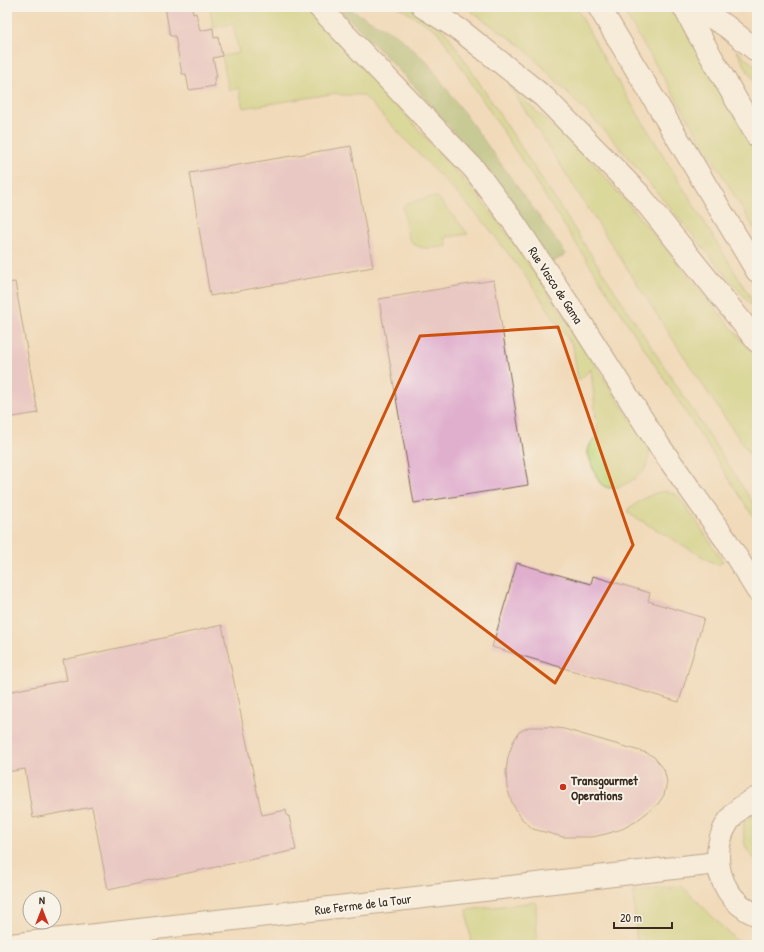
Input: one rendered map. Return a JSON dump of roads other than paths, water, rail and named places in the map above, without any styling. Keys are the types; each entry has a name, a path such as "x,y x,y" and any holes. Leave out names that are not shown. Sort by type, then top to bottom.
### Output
{"main road":[{"name":"Rue Vasco de Gama","path":"319,7 474,169 515,224 674,467 718,528 757,590"},
{"path":"423,7 460,30 549,102 639,194 757,341"},
{"path":"599,7 757,271"},
{"path":"684,7 757,136"},
{"path":"694,7 726,26 757,51"},
{"path":"756,797 742,806 733,815 725,827 720,839 717,863 725,886 730,894 744,908 757,915"},
{"name":"Rue Ferme de la Tour","path":"10,945 717,863"}],"place":[{"name":"Transgourmet Operations","path":"563,787"}]}
